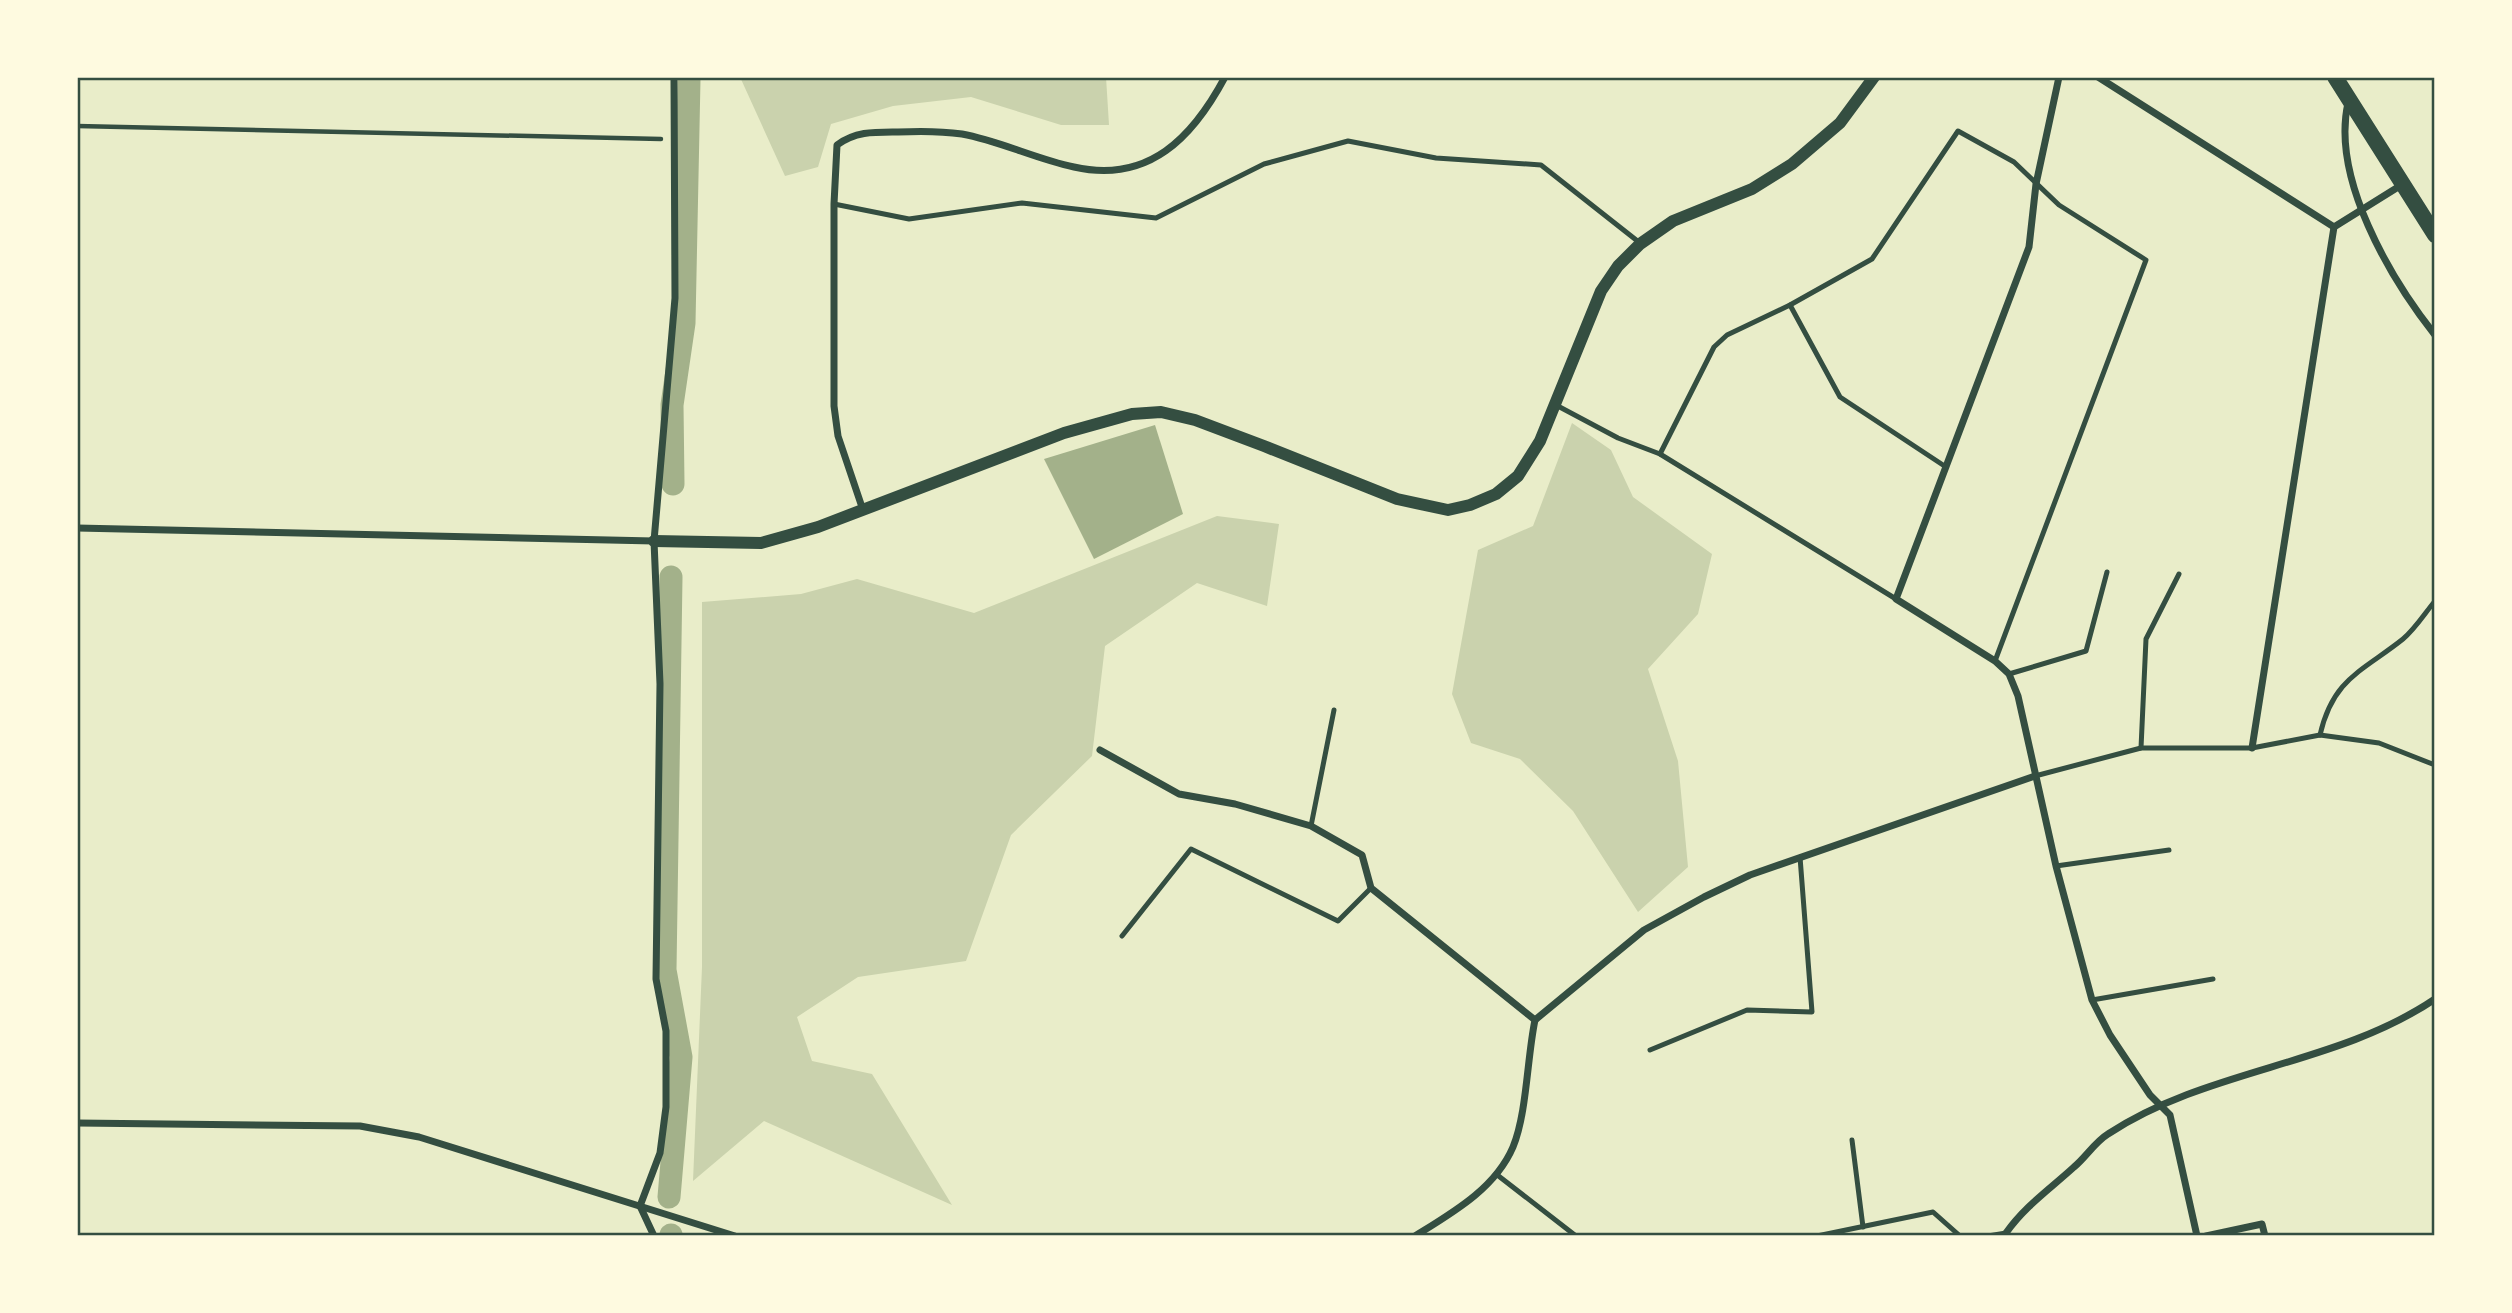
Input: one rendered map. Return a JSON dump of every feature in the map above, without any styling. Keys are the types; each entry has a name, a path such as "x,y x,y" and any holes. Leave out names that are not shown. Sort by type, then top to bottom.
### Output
{"main road":[{"path":"2335,77 2435,236"}],"street":[{"path":"654,1236 640,1206 660,1153 666,1107 666,1031 656,979 660,684 654,541 674,298 674,77"},
{"path":"863,510 838,436 834,406 834,204 837,145 851,135 916,131 963,135 1076,168 1109,170 1153,157 1189,134 1208,110 1225,77"},
{"path":"77,528 761,543 818,527 1064,433 1132,414 1161,412 1253,441 1397,499 1448,510 1496,494 1518,475 1540,441 1601,291 1618,266 1640,244 1673,221 1752,189 1792,164 1840,123 1874,77"},
{"path":"2059,77 2036,184 2029,247 1896,599 1995,661 2009,674 2018,696 2056,866 2092,1000 2110,1035 2150,1095 2170,1115 2197,1236"},
{"path":"2098,77 2334,228"},
{"path":"2349,99 2345,156 2362,211 2391,268 2435,335"},
{"path":"2252,748 2334,228 2403,183"},
{"path":"1100,750 1179,794 1236,804 1311,826 1362,855 1371,888 1535,1020"},
{"path":"1415,1236 1466,1203 1496,1174 1513,1146 1535,1020 1644,930 1750,875 2035,776"},
{"path":"2006,1235 2021,1212 2077,1166 2105,1135 2161,1104 2323,1053 2406,1018 2435,999"},
{"path":"77,1123 360,1126 419,1137 735,1236"},
{"path":"2206,1236 2262,1224 2265,1236"}],"lane":[{"path":"1660,454 1714,347 1727,335 1790,305 1871,259 1958,131 2014,162 2059,205 2146,260 1995,661"},
{"path":"834,204 909,219 1022,203 1156,218 1264,163 1348,141 1436,158 1541,165 1640,244"},
{"path":"1790,305 1840,397 1946,467"},
{"path":"1554,404 1618,438 1660,454 1896,599"},
{"path":"2009,674 2086,651 2106,572"},
{"path":"2141,748 2146,639 2179,574"},
{"path":"2320,735 2325,713 2354,672 2405,637 2435,601"},
{"path":"1311,826 1335,710"},
{"path":"2035,776 2141,748 2252,748 2320,735 2379,743 2435,765"},
{"path":"1122,936 1191,849 1338,921 1371,888"},
{"path":"2056,866 2169,849"},
{"path":"1650,1050 1746,1010 1812,1012 1800,858"},
{"path":"2092,1000 2213,979"},
{"path":"1852,1140 1863,1227"},
{"path":"1496,1174 1576,1236"},
{"path":"1817,1236 1933,1212 1959,1236"},
{"path":"1988,1236 2006,1235"},
{"path":"1610,1236 1626,1236"}],"path":[{"path":"77,127 672,139"}],"shaded area":[{"path":"740,77 1106,77 1109,125 1061,125 971,97 893,106 831,124 818,167 785,176"},
{"path":"1572,423 1611,450 1633,497 1712,554 1698,614 1648,669 1678,761 1688,867 1638,912 1573,811 1520,759 1471,743 1452,694 1478,550 1533,526"},
{"path":"1155,425 1183,514 1094,559 1044,459"},
{"path":"1217,516 1279,524 1267,606 1197,583 1105,646 1092,756 1011,835 966,961 858,977 797,1017 812,1061 872,1074 952,1205 764,1121 693,1181 702,967 702,602 801,594 857,579 974,613"}],"waterway":[{"path":"673,484 672,405 684,323 689,79"},
{"path":"669,1197 681,1057 665,970 671,577"}]}
